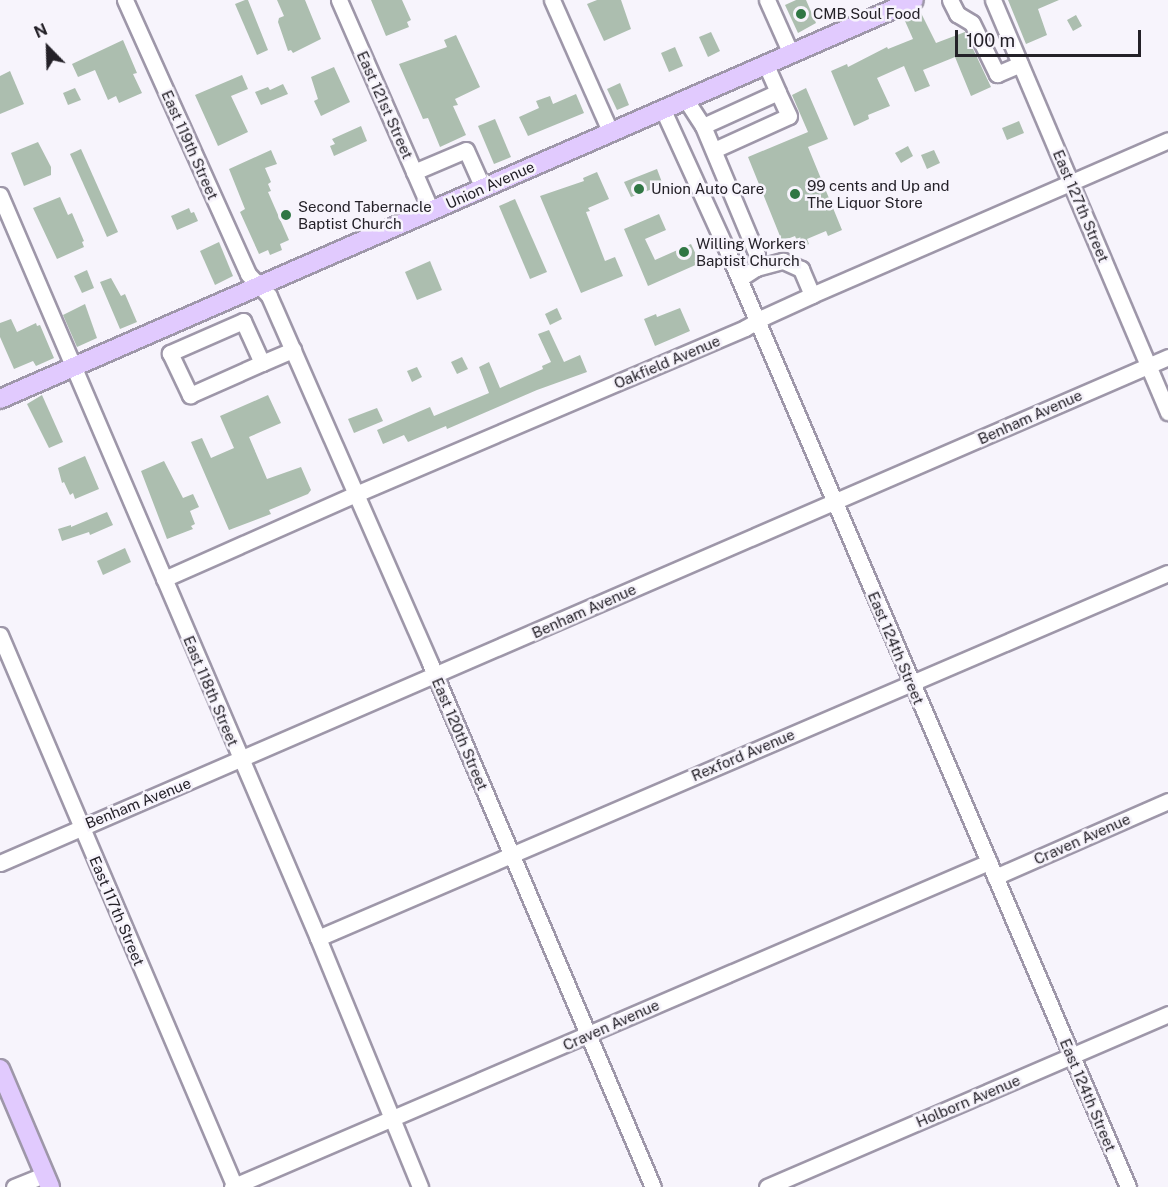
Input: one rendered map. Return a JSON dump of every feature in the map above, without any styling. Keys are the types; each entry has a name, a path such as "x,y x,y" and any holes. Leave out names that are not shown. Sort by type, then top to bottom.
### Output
{"main road":[{"name":"Union Avenue","path":"0,399 914,0"},
{"path":"0,1069 47,1181"}],"street":[{"name":"East 119th Street","path":"126,0 248,274 261,285"},
{"name":"East 121st Street","path":"339,0 431,211"},
{"path":"552,0 611,133"},
{"path":"767,0 791,54"},
{"path":"950,0 957,14 972,23 997,74 1020,64"},
{"name":"East 127th Street","path":"993,0 1168,412"},
{"path":"714,150 789,116 766,65"},
{"path":"703,126 778,92"},
{"path":"686,100 703,126 758,255 756,268"},
{"name":"East 124th Street","path":"663,110 739,279 910,683 1128,1187"},
{"name":"Oakfield Avenue","path":"164,579 1168,140"},
{"path":"414,172 466,150 483,188"},
{"name":"East 118th Street","path":"0,195 318,938 420,1187"},
{"path":"739,279 756,268 783,261 801,268 812,295"},
{"name":"East 120th Street","path":"261,285 269,296 436,676 653,1187"},
{"path":"262,363 243,321 170,352 190,395 293,350"},
{"name":"Benham Avenue","path":"0,863 81,826 241,761 1168,357"},
{"name":"Rexford Avenue","path":"318,938 1168,573"},
{"name":"East 117th Street","path":"0,634 234,1187"},
{"name":"Craven Avenue","path":"995,877 1168,801"},
{"name":"Craven Avenue","path":"234,1187 989,862"},
{"name":"Holborn Avenue","path":"767,1187 1168,1014"},
{"path":"14,1187 47,1181"}],"building":[{"path":"248,0 268,50 257,55 235,4"},
{"path":"277,0 305,0 321,39 293,53 291,50 288,51 278,22 279,18 284,16"},
{"path":"371,0 402,0 411,20 407,22 409,27 386,36"},
{"path":"597,0 621,0 631,29 604,41 587,4"},
{"name":"CMB Soul Food","path":"796,0 806,0 816,23 798,33 785,5"},
{"path":"1008,0 1059,0 1038,9 1047,35 1026,44"},
{"path":"921,13 936,43 965,32 991,87 971,96 955,57 923,70 930,86 915,92 904,66 877,78 890,106 868,115 869,119 854,126 831,71 847,64 848,67 887,47 888,49 913,39 905,21"},
{"path":"1076,15 1082,26 1073,31 1067,20"},
{"path":"711,32 720,51 708,57 699,37"},
{"path":"456,35 480,87 455,99 458,105 453,106 466,135 440,147 428,118 423,119 399,64 447,47 444,40"},
{"path":"123,40 137,73 133,74 142,93 119,103 116,96 108,100 95,70 78,77 72,64"},
{"path":"675,47 683,66 669,72 661,53"},
{"path":"334,67 350,102 321,116 314,101 318,99 311,77"},
{"path":"10,71 24,104 0,114 0,76"},
{"path":"242,75 248,89 231,96 248,132 218,146 195,95"},
{"path":"620,83 629,105 617,110 607,89"},
{"path":"283,84 288,94 261,105 255,92 268,87 270,90"},
{"path":"75,88 81,100 68,105 63,93"},
{"name":"99 cents and Up and The Liquor Store","path":"806,88 828,139 808,147 842,230 828,236 826,231 807,239 809,244 800,248 795,236 782,241 748,157 808,132 792,95"},
{"path":"576,94 584,113 528,136 519,117 539,108 536,101 550,96 553,104"},
{"path":"495,119 511,157 494,164 478,126"},
{"path":"1019,121 1024,133 1007,140 1002,128"},
{"path":"361,126 367,141 334,156 330,146 335,144 332,139"},
{"path":"38,142 51,167 51,175 24,186 11,153"},
{"path":"908,146 913,156 901,163 895,153"},
{"path":"81,149 118,232 107,237 70,154"},
{"path":"271,150 277,164 265,168 271,182 268,184 271,191 268,192 289,240 280,244 282,250 270,255 268,250 259,254 240,212 245,209 229,169"},
{"path":"934,150 940,163 927,169 921,155"},
{"name":"Union Auto Care","path":"657,169 663,185 631,197 624,182"},
{"path":"597,172 609,199 588,208 590,211 586,212 605,261 615,257 623,276 581,293 540,196 584,181 583,178"},
{"path":"60,197 68,215 72,213 84,241 82,242 84,247 57,259 33,208"},
{"path":"515,199 547,272 530,279 499,206"},
{"path":"189,208 191,213 194,212 198,221 177,230 171,216"},
{"name":"Willing Workers Baptist Church","path":"659,214 666,230 645,239 655,260 691,244 700,263 648,286 624,229"},
{"path":"219,242 233,276 215,285 200,251"},
{"path":"430,261 442,290 417,300 405,272"},
{"path":"87,270 94,288 82,293 74,276"},
{"path":"111,278 121,296 125,294 137,322 120,329 100,282"},
{"path":"85,304 97,338 77,347 63,315"},
{"path":"557,308 562,319 550,325 545,314"},
{"path":"680,308 690,331 655,346 644,319 656,314 657,317"},
{"path":"11,319 17,332 36,323 37,326 40,325 54,358 36,366 33,361 14,369 0,337 0,323"},
{"path":"549,330 564,362 580,355 587,372 537,390 447,429 446,426 408,442 404,435 383,444 377,430 430,407 434,416 489,393 479,367 489,362 500,388 543,369 542,366 551,362 538,334"},
{"path":"462,357 468,369 457,374 451,362"},
{"path":"417,367 422,377 412,382 407,371"},
{"path":"42,395 63,442 49,448 27,404"},
{"path":"268,395 281,423 249,437 267,479 301,467 311,490 308,494 269,510 271,514 229,530 191,442 202,438 211,458 234,448 220,416"},
{"path":"377,408 383,421 354,433 348,419"},
{"path":"85,456 99,489 75,499 73,493 70,495 64,482 62,483 58,468"},
{"path":"164,461 183,498 193,494 199,507 190,511 195,524 191,526 193,529 167,539 141,471"},
{"path":"107,512 113,525 90,535 89,532 62,541 58,529 71,525 71,527"},
{"path":"125,548 131,562 103,575 97,561"}],"place":[{"name":"CMB Soul Food","path":"801,14"},
{"name":"Union Auto Care","path":"639,189"},
{"name":"99 cents and Up and The Liquor Store","path":"795,194"},
{"name":"Second Tabernacle Baptist Church","path":"286,215"},
{"name":"Willing Workers Baptist Church","path":"684,252"}]}
